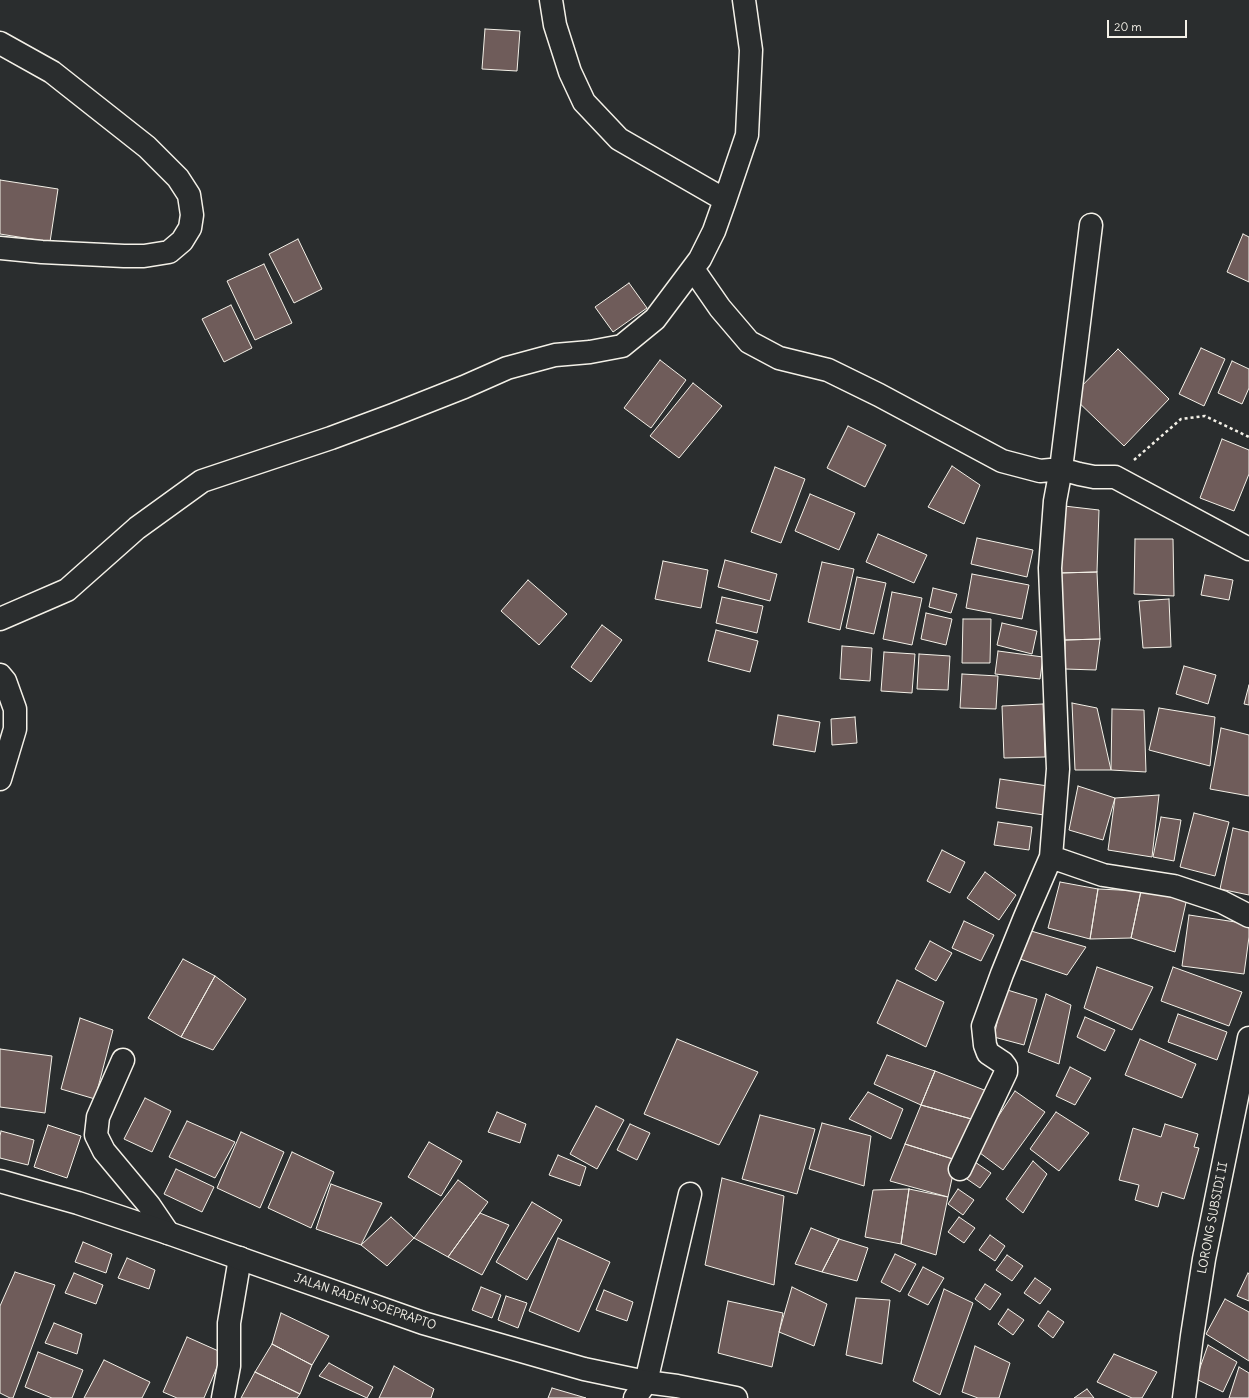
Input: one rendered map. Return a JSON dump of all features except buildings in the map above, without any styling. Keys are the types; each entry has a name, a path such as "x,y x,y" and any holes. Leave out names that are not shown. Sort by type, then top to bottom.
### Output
{"main road":[{"path":"552,0 555,26 570,72 584,102 619,139 725,200"},
{"path":"0,619 67,590 137,528 202,481 331,438 464,387 507,368 555,355 590,352 622,346 655,319 700,259 714,231 747,135 751,50 744,0"},
{"path":"0,43 52,72 146,147 178,178 189,195 192,214 190,228 182,242 169,252 144,256 124,256 42,252 0,248"},
{"path":"960,1169 1006,1072 1006,1067 1003,1063 988,1053 984,1045 983,1026 1002,974 1051,857 1058,769 1050,568 1055,501 1061,469 1091,225"},
{"path":"693,269 720,308 749,342 779,358 828,370 879,395 1002,461 1040,471 1061,469 1094,477 1115,478 1249,550"},
{"path":"0,675 5,681 15,709 15,729 0,779"},
{"path":"1051,857 1103,876 1174,886 1222,902 1249,916"},
{"name":"LORONG SUBSIDI II","path":"1184,1398 1204,1259 1249,1038"},
{"path":"123,1060 98,1117 96,1135 104,1151 149,1205 168,1233"},
{"name":"JALAN RADEN SOEPRAPTO","path":"0,1180 168,1233 423,1323 584,1369 640,1390 677,1386 736,1398"},
{"path":"640,1390 690,1194"},
{"path":"223,1398 229,1366 230,1323 240,1258"}],"path":[{"path":"1115,478 1181,419 1205,416 1249,436"}]}
